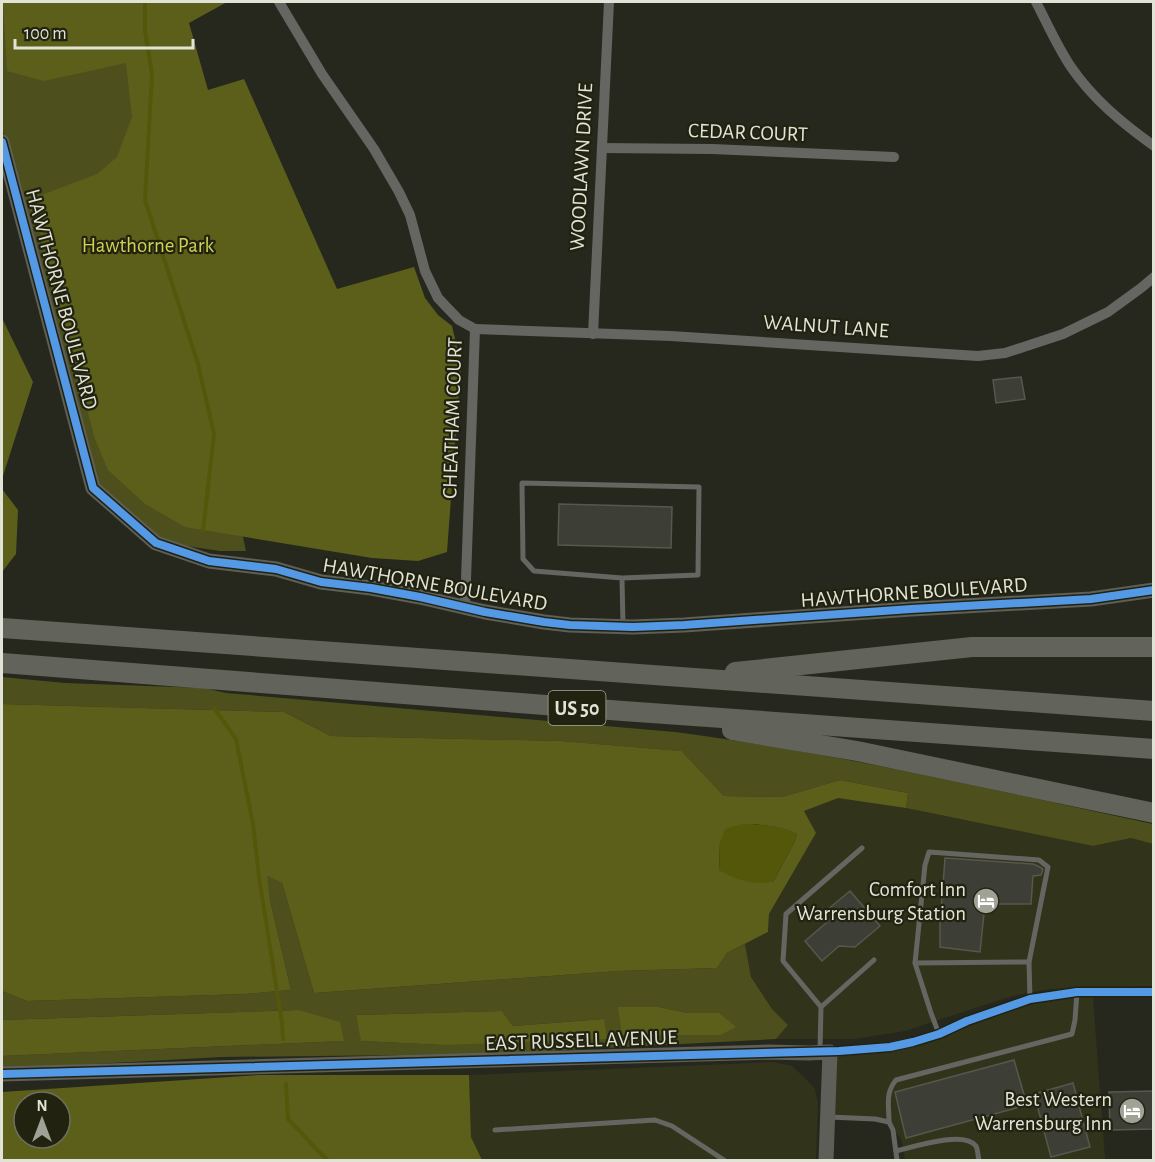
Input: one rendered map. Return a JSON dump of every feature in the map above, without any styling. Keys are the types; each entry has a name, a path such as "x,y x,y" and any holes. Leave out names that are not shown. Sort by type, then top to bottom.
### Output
{"highway":[{"name":"US 50","path":"2,628 1154,711"},
{"path":"691,678 972,647 1154,647"},
{"name":"US 50","path":"2,663 1154,749"},
{"path":"623,711 857,751 1154,813"}],"street":[{"name":"CHEATHAM COURT","path":"279,2 322,74 374,149 399,192 410,215 424,271 438,298 459,320 475,329 465,607"},
{"name":"WOODLAWN DRIVE","path":"593,334 609,2"},
{"path":"1036,2 1071,67 1118,120 1154,146"},
{"name":"HAWTHORNE BOULEVARD","path":"2,142 93,488 156,543 209,561 276,569 321,582 371,588 544,622 570,625 684,626 1091,599 1154,590"},
{"name":"CEDAR COURT","path":"602,148 712,149 894,157"},
{"name":"WALNUT LANE","path":"475,329 671,336 978,356 1005,353 1063,334 1108,312 1154,277"},
{"name":"EAST RUSSELL AVENUE","path":"2,1074 757,1052 825,1052 890,1047 914,1042 1030,999 1077,992 1154,992"},
{"path":"825,1052 826,1161"}],"lane":[{"path":"522,483 699,487 698,575 622,578 534,571 523,559 522,483"},
{"path":"622,578 624,626"},
{"path":"825,1052 822,1007 783,961 786,914 862,848"},
{"path":"939,1034 915,963 925,865 929,852 1039,860 1048,867 1029,962 1030,999"},
{"path":"822,1007 874,960"},
{"path":"915,963 1029,962"},
{"path":"897,1161 893,1130 889,1122 888,1098 890,1087 896,1080 1072,1034 1077,992"},
{"path":"827,1117 875,1119 889,1122"},
{"path":"495,1130 655,1120 672,1126 724,1161"},
{"path":"896,1151 950,1139 967,1140 976,1147 979,1161"}],"shaded area":[{"path":"838,797 906,808 1093,846 1131,838 1153,844 1153,986 1050,989 1012,996 905,1031 855,1039 776,1039 788,1025 772,1009 751,977 745,944 768,932 769,914 816,833 804,811"},
{"path":"742,824 779,827 797,834 773,882 745,881 719,870 720,842 725,829"},
{"path":"1077,992 1093,998 1105,1158 1101,1160 905,1160 901,1138 879,1120 833,1117 834,1056 890,1047 967,1021"},
{"path":"773,1062 792,1066 815,1089 818,1104 816,1160 482,1160 471,1137 469,1075"}],"green space":[{"name":"Hawthorne Park","path":"2,2 165,2 203,347 246,551 220,551 186,546 162,539 119,511 89,471 40,289 2,127"},
{"path":"3,2 227,2 189,23 208,90 244,79 337,289 414,267 425,298 438,315 452,326 461,364 447,552 418,561 372,558 185,527 145,504 108,470 95,439 31,199 97,174 117,157 132,117 126,63 44,81 7,71"},
{"path":"2,318 33,382 2,479"},
{"path":"2,489 18,510 16,554 2,572"},
{"path":"2,677 65,683 204,688 226,693 675,732 795,750 915,773 1153,824 1153,844 1131,838 1093,846 906,808 908,793 840,780 782,797 724,796 680,751 561,741 331,736 284,712 2,704"},
{"path":"2,704 284,712 331,736 561,741 681,751 724,796 782,797 840,780 908,793 906,808 838,798 804,811 816,833 769,914 768,932 727,953 717,968 619,971 314,993 282,883 267,876 270,900 291,990 245,994 27,1001 2,991","holes":["754,824 776,827 797,834 773,882 719,870 720,842"]},
{"path":"266,875 282,883 314,993 619,971 717,968 727,953 745,944 751,977 772,1009 788,1025 776,1039 488,1054 222,1057 2,1069 2,1056 343,1041 299,1010 2,1020 2,991 27,1001 245,994 291,990","holes":["619,1007 659,1007 688,1013 719,1013 623,1035","502,1011 513,1026 604,1019 443,1045 362,1041 356,1015"]},
{"path":"618,1007 659,1007 688,1013 719,1013 736,1027 720,1035 622,1035"},
{"path":"299,1010 340,1022 344,1041 2,1056 2,1020"},
{"path":"502,1011 513,1026 604,1019 607,1039 443,1045 361,1041 356,1015"},
{"path":"258,1075 469,1075 471,1137 482,1160 2,1160 2,1092 12,1091 12,1150 72,1150 72,1090 32,1090"}],"building":[{"path":"1021,377 1025,399 996,403 993,380"},
{"path":"559,504 672,507 671,548 558,545"},
{"name":"Comfort Inn Warrensburg Station","path":"945,858 1033,864 1043,869 1041,875 1033,876 1031,904 985,904 980,952 940,947"},
{"path":"850,891 880,926 855,947 839,946 822,961 805,941 833,917 827,910"},
{"path":"1014,1060 1027,1105 906,1138 895,1092"},
{"path":"1073,1083 1090,1147 1051,1157 1034,1094"},
{"name":"Best Western Warrensburg Inn","path":"1154,1091 1154,1129 1110,1130 1109,1092"}],"waterway":[{"path":"145,2 145,31 152,74 145,200 198,364 214,434 203,531"},
{"path":"214,708 236,739 253,824 283,1039"},
{"path":"286,1084 288,1119 327,1160"}],"cycle path":[{"path":"2,142 93,488 156,543 209,561 276,569 321,582 371,588 485,612 570,625 633,627 684,625 1091,599 1154,590"},
{"path":"2,1074 839,1051 890,1047 913,1042 1030,999 1077,992 1154,992"}],"place":[{"name":"Comfort Inn Warrensburg Station","path":"986,901"},
{"name":"Best Western Warrensburg Inn","path":"1132,1111"}]}
